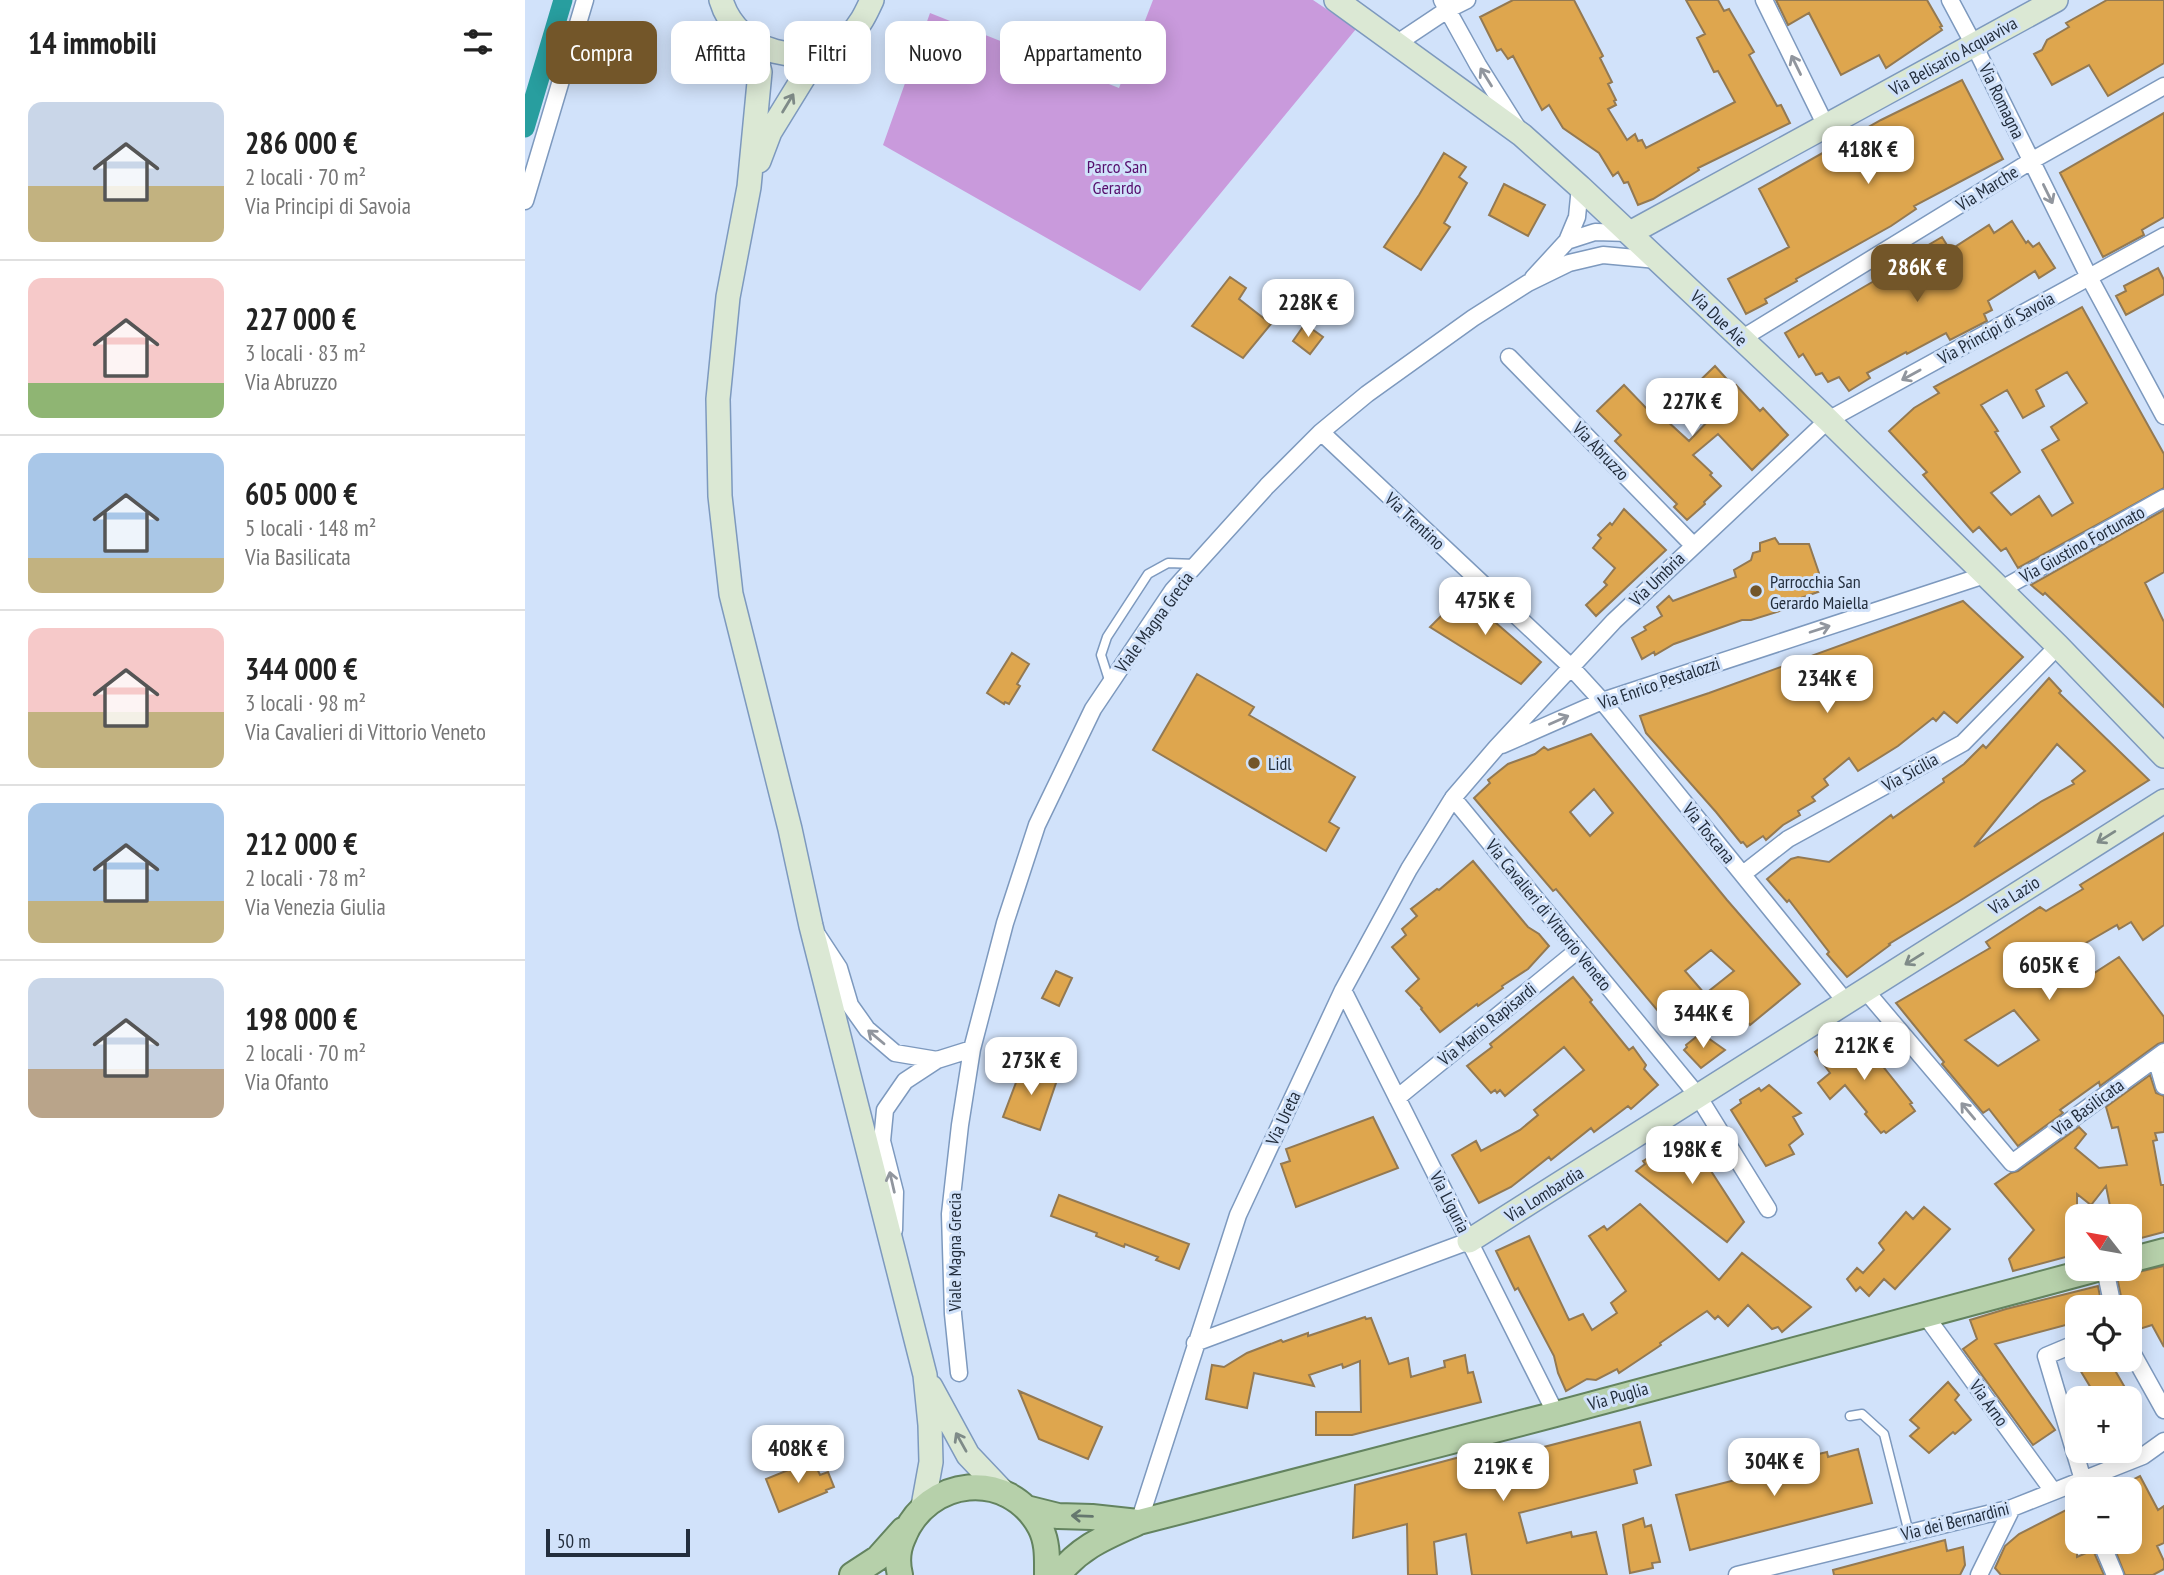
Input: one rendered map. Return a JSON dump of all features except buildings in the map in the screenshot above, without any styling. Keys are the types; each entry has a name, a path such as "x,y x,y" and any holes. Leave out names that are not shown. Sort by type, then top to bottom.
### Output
{"main road":[{"path":"2142,1257 2164,1251"},
{"name":"Via Puglia","path":"1058,1575 1095,1541 1139,1522 2065,1278"},
{"path":"852,1575 878,1558 915,1516 941,1494 962,1488 984,1487 1005,1494 1026,1508 1040,1528 1048,1551 1047,1575"},
{"name":"Via Puglia","path":"1026,1508 1058,1516 1139,1522"},
{"path":"899,1575 899,1546 915,1516"}],"street":[{"path":"525,201 585,0"},
{"path":"721,0 732,21"},
{"path":"861,21 872,0"},
{"name":"Via Due Aie","path":"1336,0 1522,135 1580,187 1828,420 2058,646 2164,756"},
{"path":"1396,44 1444,5 1467,0"},
{"path":"1764,0 1826,126"},
{"name":"Via Romagna","path":"1950,0 1975,45 2089,277 2164,416"},
{"name":"Via Belisario Acquaviva","path":"1630,233 2056,0"},
{"path":"1444,5 1522,135"},
{"path":"759,84 749,187 728,297 717,398 720,496 731,594 790,829 811,926 925,1375 931,1462 915,1516"},
{"path":"749,187 770,132 800,84"},
{"name":"Via Marche","path":"1741,339 2031,161 2164,86"},
{"name":"Viale Magna Grecia","path":"1528,283 1567,241 1577,217 1580,187"},
{"path":"1567,241 1595,232 1630,233"},
{"name":"Viale Magna Grecia","path":"1603,255 1630,233"},
{"name":"Via Principi di Savoia","path":"1828,420 2164,236"},
{"name":"Viale Magna Grecia","path":"959,1373 953,1314 950,1214 972,1049 1005,923 1037,825 1093,709 1173,590 1267,486 1321,432 1367,394 1419,355 1528,283 1569,264 1603,255 1660,261"},
{"name":"Via Abruzzo","path":"1509,357 1693,545"},
{"name":"Via Umbria","path":"1496,748 1570,666 1693,545 1828,420"},
{"name":"Via Trentino","path":"1321,432 1570,666"},
{"name":"Via Giustino Fortunato","path":"1993,582 2164,498"},
{"name":"Via Enrico Pestalozzi","path":"1496,748 1602,701 1993,582"},
{"name":"Via Sicilia","path":"1743,874 1788,839 1963,743 2058,646"},
{"name":"Via Toscana","path":"1570,666 1602,701 1743,874 2012,1163"},
{"name":"Via Ureta","path":"1139,1522 1238,1215 1343,990 1409,869 1453,798 1496,748"},
{"name":"Via Cavalieri di Vittorio Veneto","path":"1453,798 1698,1096 1768,1209"},
{"name":"Via Lazio","path":"1856,996 2164,801"},
{"path":"811,926 839,968 850,1005 867,1029 895,1053 937,1060"},
{"name":"Via Mario Rapisardi","path":"1397,1098 1578,950"},
{"name":"Via Liguria","path":"1343,990 1556,1414"},
{"name":"Via Lombardia","path":"1195,1343 1469,1241 1856,996"},
{"path":"894,1250 895,1192 882,1141 885,1110 905,1081 937,1060 972,1049"},
{"path":"2160,1055 2164,1086"},
{"name":"Via Basilicata","path":"2012,1163 2160,1055"},
{"name":"Via Arno","path":"1925,1315 2053,1491"},
{"path":"2065,1348 2046,1356 2078,1477"},
{"path":"2142,1371 2164,1410"},
{"path":"925,1375 968,1455 1005,1494"},
{"name":"Via dei Bernardini","path":"2096,1477 2143,1456 2164,1441"},
{"name":"Via dei Bernardini","path":"1737,1575 2012,1508 2065,1488"},
{"path":"1979,1575 2012,1508"},
{"path":"2106,1554 2115,1575"}],"lane":[{"path":"1110,684 1101,655 1107,637 1148,573 1168,562 1196,564"},
{"path":"1850,1416 1862,1414 1884,1434 1909,1533"}],"green space":[{"name":"Parco San Gerardo","path":"1153,0 1313,0 1356,29 1140,291 883,145 905,84 986,84 986,35 1000,41 1000,84 1109,84 1119,88 1121,84 1166,84 1166,21 1145,21"},
{"name":"Parco San Gerardo","path":"930,13 950,21 927,21"}],"waterway":[{"path":"525,128 563,0"}],"place":[{"name":"Parrocchia San Gerardo Maiella","path":"1756,591"},
{"name":"Lidl","path":"1254,763"}]}
